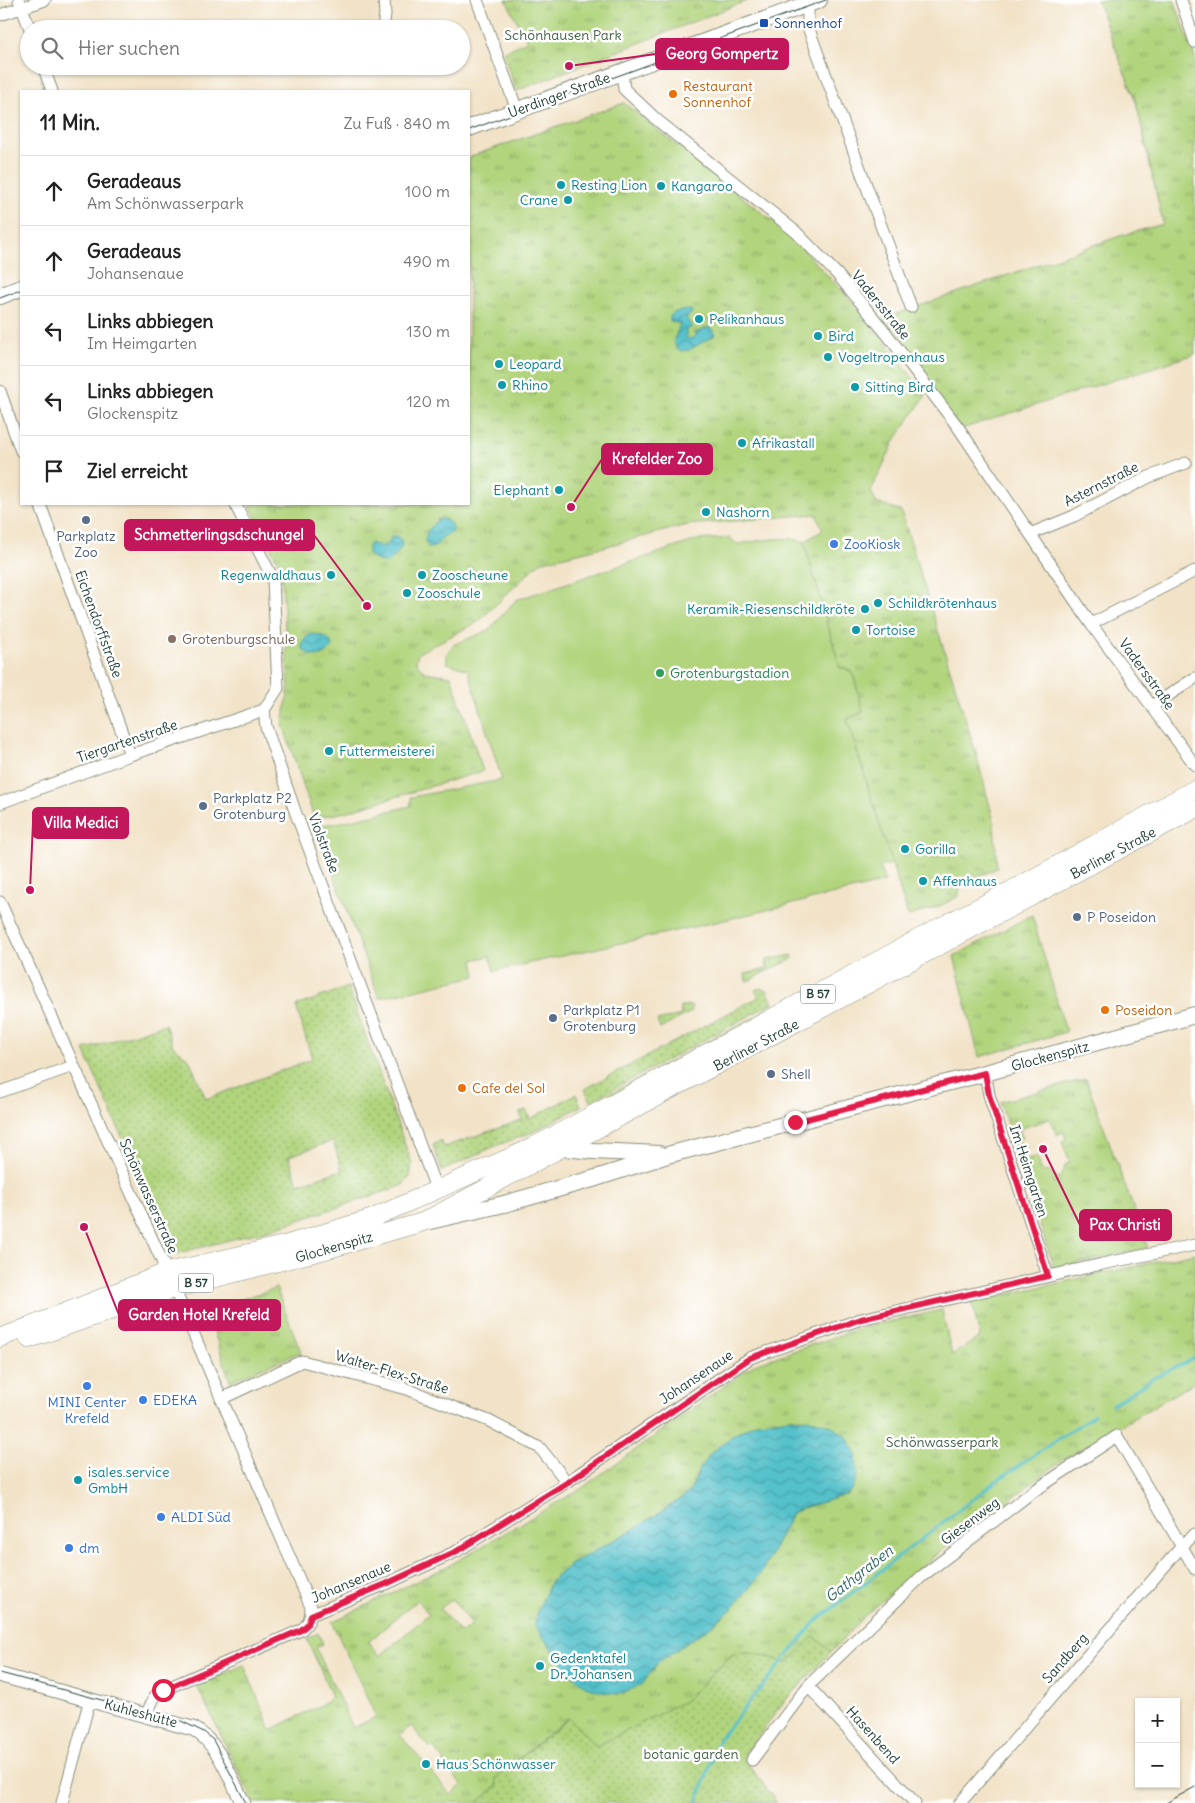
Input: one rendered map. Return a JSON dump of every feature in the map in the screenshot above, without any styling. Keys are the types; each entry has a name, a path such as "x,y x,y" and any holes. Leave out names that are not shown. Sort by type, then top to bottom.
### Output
{"main road":[{"name":"Uerdinger Straße","path":"470,128 812,1"},
{"path":"0,296 20,288"},
{"name":"Berliner Straße","path":"437,1191 533,1148 1195,789"},
{"name":"Berliner Straße","path":"422,1222 1195,809"},
{"name":"Glockenspitz","path":"0,1350 173,1289 325,1250 422,1222 504,1204 671,1154 985,1073 1195,1015"},
{"name":"Glockenspitz","path":"533,1148 563,1146 593,1151 671,1154"},
{"name":"Glockenspitz","path":"0,1338 167,1272 284,1245 373,1218 437,1191"}],"street":[{"path":"0,14 20,4 44,0"},
{"path":"384,0 384,20"},
{"path":"477,0 517,110"},
{"path":"1181,0 1195,42"},
{"name":"Vadersstraße","path":"812,1 808,27 911,307"},
{"path":"20,4 26,20"},
{"name":"Vadersstraße","path":"622,72 624,89 657,120 796,232 837,274 890,338 958,427 1092,624 1195,766"},
{"path":"46,75 52,90"},
{"path":"0,391 20,448"},
{"name":"Asternstraße","path":"1030,534 1074,516 1149,477 1186,463"},
{"name":"Eichendorffstraße","path":"40,505 130,755"},
{"path":"236,505 273,579 278,688 264,710"},
{"path":"1092,624 1195,571"},
{"path":"1152,706 1195,678"},
{"name":"Tiergartenstraße","path":"0,803 130,755 264,710"},
{"name":"Violstraße","path":"264,710 266,727 295,811 437,1191"},
{"name":"Schönwasserstraße","path":"0,902 167,1272 311,1608 311,1615"},
{"path":"0,1092 74,1066"},
{"name":"Im Heimgarten","path":"985,1073 989,1095 1048,1276"},
{"name":"Johansenaue","path":"311,1615 386,1584 457,1551 568,1482 750,1358 861,1319 1048,1276 1195,1245"},
{"name":"Walter-Flex-Straße","path":"221,1399 302,1361 407,1389 489,1420 540,1448 568,1482"},
{"name":"Giesenweg","path":"752,1760 808,1686 921,1577 1031,1493 1117,1436 1195,1569"},
{"name":"Sandberg","path":"960,1803 1182,1546 1195,1534"},
{"path":"146,1715 155,1696 163,1690 301,1630 308,1624 311,1615"},
{"name":"Kuhleshütte","path":"0,1675 194,1729 208,1739 216,1750 243,1803"},
{"name":"Hasenbend","path":"808,1686 915,1803"},
{"path":"62,1803 90,1699"}],"green space":[{"name":"Schönhausen Park","path":"506,0 749,0 516,91 503,52 527,41"},
{"path":"1097,0 1174,0 1195,57 1195,354 961,429 879,320 1123,235 1163,224 1136,102"},
{"path":"624,103 789,234 863,314 926,395 895,440 871,491 876,503 901,511 976,753 994,822 997,868 960,885 959,896 938,907 908,916 847,719 863,712 853,673 845,668 840,668 804,542 823,530 816,514 687,525 540,562 478,622 418,653 416,662 424,672 451,676 483,771 341,813 314,818 283,725 289,686 281,568 250,505 470,505 470,157"},
{"path":"730,538 737,544 780,539 804,542 840,668 845,668 853,673 863,712 847,719 892,864 880,867 885,882 494,971 490,956 473,960 476,976 379,998 316,826 411,806 411,797 502,780 468,670 447,663 447,653 453,645 489,630 516,600 697,540"},
{"path":"1032,915 1066,1032 979,1057 954,956"},
{"path":"792,955 792,959 746,982 745,974 767,969 767,960"},
{"path":"348,987 412,1164 410,1177 402,1186 272,1229 179,1253 172,1251 84,1050 165,1024 173,1046 189,1059 206,1099 312,1059 296,1006","holes":["333,1141 342,1170 298,1184 289,1156"]},
{"path":"760,988 767,990 773,1003 591,1101 585,1089 759,997 755,990"},
{"path":"688,1005 692,1007 691,1012 660,1029 657,1021 681,1015 680,1007"},
{"path":"774,1007 773,1011 590,1109 589,1105"},
{"path":"1086,1079 1148,1248 1054,1268 1000,1102","holes":["1050,1119 1053,1126 1056,1126 1054,1127 1056,1135 1064,1132 1066,1140 1062,1142 1070,1163 1066,1164 1059,1179 1047,1171 1043,1172 1037,1157 1025,1161 1018,1139 1022,1138 1019,1129"]},
{"path":"576,1094 581,1106 533,1132 493,1147 442,1171 433,1145 441,1140 444,1147 522,1120 520,1112 526,1110 530,1119"},
{"name":"Schönwasserpark","path":"1195,1253 1195,1382 1064,1459 935,1556 866,1615 831,1652 814,1636 787,1663 767,1656 747,1653 733,1654 684,1701 597,1746 568,1718 496,1778 497,1786 477,1803 254,1803 197,1686 244,1665 271,1730 325,1703 332,1696 307,1639 318,1633 323,1644 316,1648 353,1728 376,1717 332,1622 450,1565 582,1488 755,1364 861,1328 942,1310 952,1355 980,1337 972,1302","holes":["791,1418 815,1420 832,1426 848,1494 792,1513 762,1572 714,1624 657,1663 651,1674 551,1581 571,1564 643,1524 685,1496 691,1489 699,1470","452,1599 472,1624 461,1633 440,1609","417,1600 429,1614 380,1656 368,1642","411,1726 430,1748 432,1746 445,1761 443,1763 462,1785 451,1795 400,1735"]},
{"path":"276,1288 301,1352 230,1381 207,1310"},
{"name":"botanic garden","path":"814,1636 831,1652 785,1700 743,1757 777,1803 477,1803 497,1786 496,1778 569,1718 684,1701 733,1654 747,1653 767,1656 787,1663"}],"water":[{"path":"691,310 692,313 686,318 692,327 686,330 686,337 689,339 695,337 696,333 708,327 714,330 715,335 689,350 679,351 674,341 680,324 670,321 670,317 677,312"},
{"path":"442,519 450,523 452,532 444,536 434,547 429,548 425,541 427,532 437,520"},
{"path":"396,536 400,539 402,546 387,563 375,560 368,554 368,545 371,543 384,546 388,544 391,537"},
{"path":"312,634 320,635 331,641 332,645 328,652 316,656 305,652 302,648 302,643 305,638"},
{"path":"791,1418 815,1420 832,1426 847,1437 856,1454 857,1475 854,1486 848,1494 792,1513 762,1572 733,1608 714,1624 657,1663 642,1685 619,1694 603,1692 585,1686 568,1671 535,1626 536,1614 551,1581 571,1564 643,1524 685,1496 691,1489 699,1470 711,1453 732,1436 757,1422"}],"waterway":[{"name":"Gathgraben","path":"1112,1405 1153,1378 1195,1358"},
{"name":"Gathgraben","path":"697,1803 719,1739 815,1622 996,1481 1094,1415"}],"tram line":[{"path":"470,130 826,0"},
{"path":"0,298 20,290"},
{"path":"0,1673 181,1721 204,1732 213,1740 246,1803"},
{"path":"1166,1803 1195,1787"}],"place":[{"name":"Sonnenhof","path":"764,23"},
{"name":"Georg Gompertz","path":"569,66"},
{"name":"Restaurant Sonnenhof","path":"673,94"},
{"name":"Resting Lion","path":"561,185"},
{"name":"Kangaroo","path":"661,186"},
{"name":"Crane","path":"568,200"},
{"name":"Pelikanhaus","path":"699,319"},
{"name":"Bird","path":"818,336"},
{"name":"Vogeltropenhaus","path":"828,357"},
{"name":"Leopard","path":"499,364"},
{"name":"Rhino","path":"502,385"},
{"name":"Sitting Bird","path":"855,387"},
{"name":"Afrikastall","path":"742,443"},
{"name":"Elephant","path":"559,490"},
{"name":"Krefelder Zoo","path":"571,507"},
{"name":"Nashorn","path":"706,512"},
{"name":"Parkplatz Zoo","path":"86,520"},
{"name":"ZooKiosk","path":"834,544"},
{"name":"Regenwaldhaus","path":"331,575"},
{"name":"Zooscheune","path":"422,575"},
{"name":"Zooschule","path":"407,593"},
{"name":"Schildkrötenhaus","path":"878,603"},
{"name":"Schmetterlingsdschungel","path":"367,606"},
{"name":"Keramik-Riesenschildkröte","path":"865,609"},
{"name":"Tortoise","path":"856,630"},
{"name":"Grotenburgschule","path":"172,639"},
{"name":"Grotenburgstadion","path":"660,673"},
{"name":"Futtermeisterei","path":"329,751"},
{"name":"Parkplatz P2 Grotenburg","path":"203,806"},
{"name":"Gorilla","path":"905,849"},
{"name":"Affenhaus","path":"923,881"},
{"name":"Villa Medici","path":"30,890"},
{"name":"P Poseidon","path":"1077,917"},
{"name":"Poseidon","path":"1105,1010"},
{"name":"Parkplatz P1 Grotenburg","path":"553,1018"},
{"name":"Shell","path":"771,1074"},
{"name":"Cafe del Sol","path":"462,1088"},
{"name":"Pax Christi","path":"1043,1149"},
{"name":"Garden Hotel Krefeld","path":"84,1227"},
{"name":"MINI Center Krefeld","path":"87,1386"},
{"name":"EDEKA","path":"143,1400"},
{"name":"isales.service GmbH","path":"78,1480"},
{"name":"ALDI Süd","path":"161,1517"},
{"name":"dm","path":"69,1548"},
{"name":"Gedenktafel Dr. Johansen","path":"540,1666"},
{"name":"Haus Schönwasser","path":"426,1764"}],"route":[{"path":"163,1690 301,1630 308,1624 311,1615 325,1611 457,1551 568,1482 750,1358 861,1319 1048,1276 989,1095 985,1073 795,1122"}]}
